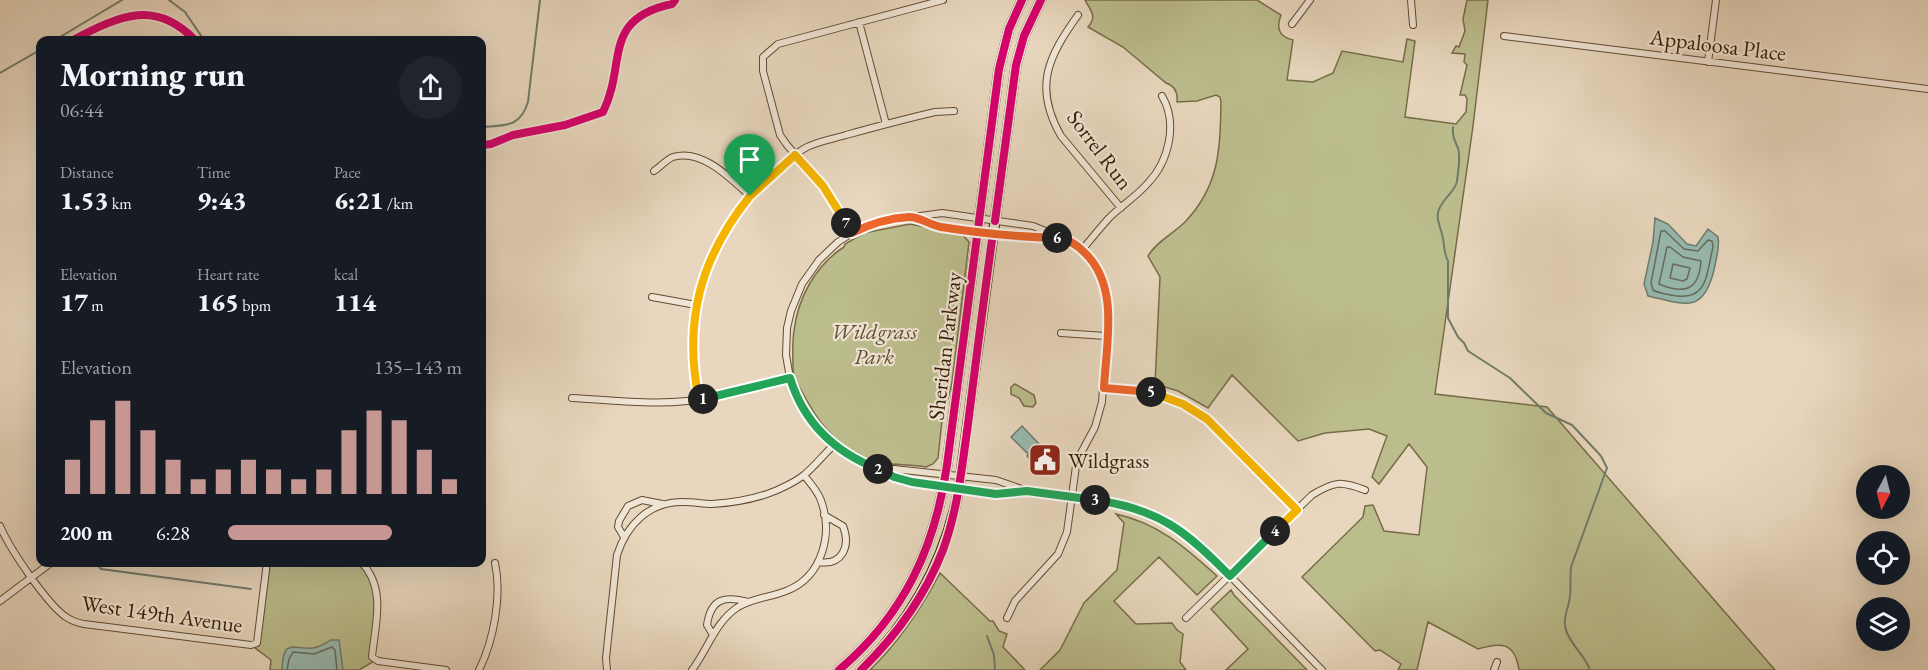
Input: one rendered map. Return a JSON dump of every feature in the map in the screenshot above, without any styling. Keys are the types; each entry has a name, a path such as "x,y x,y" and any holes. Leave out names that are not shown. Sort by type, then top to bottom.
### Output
{"main road":[{"name":"Sheridan Parkway","path":"839,670 882,626 908,589 930,539 946,475 1000,62 1009,29 1022,0"},
{"name":"Sheridan Parkway","path":"861,670 890,640 921,596 943,550 961,477 1016,65 1024,36 1041,0"}],"street":[{"path":"852,233 832,199 787,145 776,125 763,71 763,57 778,44 943,0"},
{"path":"1292,24 1310,0"},
{"path":"1411,0 1413,25"},
{"path":"1708,62 1716,0"},
{"name":"Sorrel Run","path":"1078,15 1053,52 1047,76 1047,100 1052,118 1061,136 1120,208"},
{"path":"859,22 886,124"},
{"name":"Appaloosa Place","path":"1504,36 1928,88"},
{"path":"1082,250 1110,217 1149,182 1163,160 1169,140 1170,120 1168,108 1162,96"},
{"path":"699,400 693,355 696,305 716,247 727,227 750,196 795,155 814,144 935,112 954,111"},
{"path":"654,171 672,157 703,160 722,171 750,196"},
{"path":"1007,618 1015,601 1058,554 1067,532 1072,496 1076,466 1100,414 1104,388 1108,302 1103,280 1097,268 1082,250 1063,238 1033,226 942,213 878,222 838,242 819,260 809,272 791,311 786,355 790,378 809,418 834,445 855,459 904,481 996,494 1027,491 1072,496 1116,503 1152,514 1183,531 1322,670"},
{"path":"914,217 938,226 1035,238 1063,238"},
{"path":"652,297 696,305"},
{"path":"1061,333 1106,336"},
{"path":"572,398 664,403 699,400 790,378"},
{"path":"1104,388 1154,393 1195,411 1219,430 1297,510"},
{"path":"607,670 606,658 617,555 631,526 648,511 663,504 683,501 711,504 738,502 769,493 804,475 834,445"},
{"path":"883,471 894,469 996,480 1027,491"},
{"path":"692,670 713,635 738,607 787,591 801,583 818,562 825,547 827,532 820,498 804,475"},
{"path":"1186,618 1312,495 1333,484 1346,483 1365,490"},
{"path":"624,537 618,527 628,506 642,500 663,504"},
{"path":"818,562 831,562 839,557 847,542 843,526 824,515"},
{"name":"West 149th Avenue","path":"0,526 12,549 32,578 62,614 84,624 251,645 257,643 266,567"},
{"path":"479,670 489,647 493,630 498,577 495,562"},
{"path":"0,601 46,567"},
{"path":"364,567 377,590 378,603 372,657 378,661 447,670"},
{"path":"713,635 707,625 715,604 722,599 729,598 749,602"},
{"path":"1494,670 1497,662"}],"green space":[{"path":"1085,0 1257,0 1281,15 1280,31 1285,37 1293,40 1287,80 1313,82 1333,73 1342,51 1403,62 1407,39 1415,41 1405,117 1456,124 1466,112 1467,99 1465,95 1460,95 1467,65 1464,62 1465,54 1452,53 1456,46 1459,47 1465,31 1463,19 1467,0 1488,0 1473,126 1435,394 1547,407 1775,670 1519,670 1514,654 1506,646 1494,645 1478,649 1428,622 1417,670 1398,670 1401,664 1380,650 1375,651 1302,577 1363,517 1365,506 1373,505 1384,531 1419,535 1427,467 1409,444 1379,484 1372,477 1387,436 1369,429 1325,433 1298,441 1232,375 1208,408 1178,391 1155,384 1160,277 1148,256 1197,208 1212,180 1220,135 1221,102 1220,97 1216,95 1197,101 1177,102 1172,86 1123,47 1088,27 1093,16"},
{"name":"Wildgrass Park","path":"910,224 962,234 969,242 952,383 942,421 938,458 926,467 886,464 863,457 843,445 834,438 814,412 794,377 793,370 796,318 804,294 825,263 845,244 864,233"},
{"path":"1015,384 1034,395 1036,403 1033,407 1024,406 1019,398 1011,394 1011,387"},
{"path":"1116,514 1158,530 1182,546 1217,576 1197,595 1159,557 1114,601 1136,624 1172,623 1183,634 1180,662 1186,670 1040,670 1060,650 1084,603 1117,570 1124,523"},
{"path":"266,567 363,567 377,590 372,657 376,660 359,670 270,670 271,660 251,645 257,642"},
{"path":"940,573 990,621 993,621 999,631 1007,634 1003,647 1025,670 870,670 909,624"},
{"path":"1231,590 1307,670 1226,670 1248,649 1211,609"}],"water":[{"path":"1655,218 1668,224 1687,244 1696,246 1708,229 1718,237 1718,254 1714,270 1704,294 1698,300 1682,303 1648,296 1644,284 1653,242"},
{"path":"1022,426 1041,446 1029,458 1027,456 1029,455 1011,437"},
{"path":"331,640 339,640 343,670 282,670 284,653 290,647 316,647"}],"waterway":[{"path":"62,36 122,0"},
{"path":"169,0 185,12 201,36"},
{"path":"486,127 511,124 521,117 525,110 528,102 540,0"},
{"path":"0,73 36,52"},
{"path":"1453,127 1453,136 1459,156 1457,181 1438,215 1448,261 1448,318 1468,351 1510,378 1546,413 1572,425 1601,456 1607,468 1571,567 1570,596 1565,619 1567,633 1590,670"},
{"path":"99,567 251,589"},
{"path":"987,636 994,655 995,670"}],"cycle path":[{"path":"486,145 513,135 565,125 603,112 610,94 625,32 635,20 650,11 672,4 675,0"},
{"path":"839,670 862,649 899,603 925,552 942,495 999,69 1009,29 1022,0"},
{"path":"995,221 1016,65 1024,36 1041,0"},
{"path":"81,36 107,23 138,15 166,19 181,27 191,36"},
{"path":"861,670 898,629 918,599 936,567 948,535 961,472 993,233"}],"place":[{"name":"Wildgrass","path":"1045,460"}],"route":[{"path":"795,155 823,186 852,233 878,222 914,217 938,226 1035,238 1063,238 1090,258 1103,280 1108,302 1104,388 1154,393 1168,397 1195,411 1219,430 1297,510 1230,576 1183,531 1136,508 1116,503 1027,491 996,494 904,481 894,477 849,456 829,442 802,407 790,378 699,400 693,345 696,305 716,247 727,227 750,196 795,155"}]}
